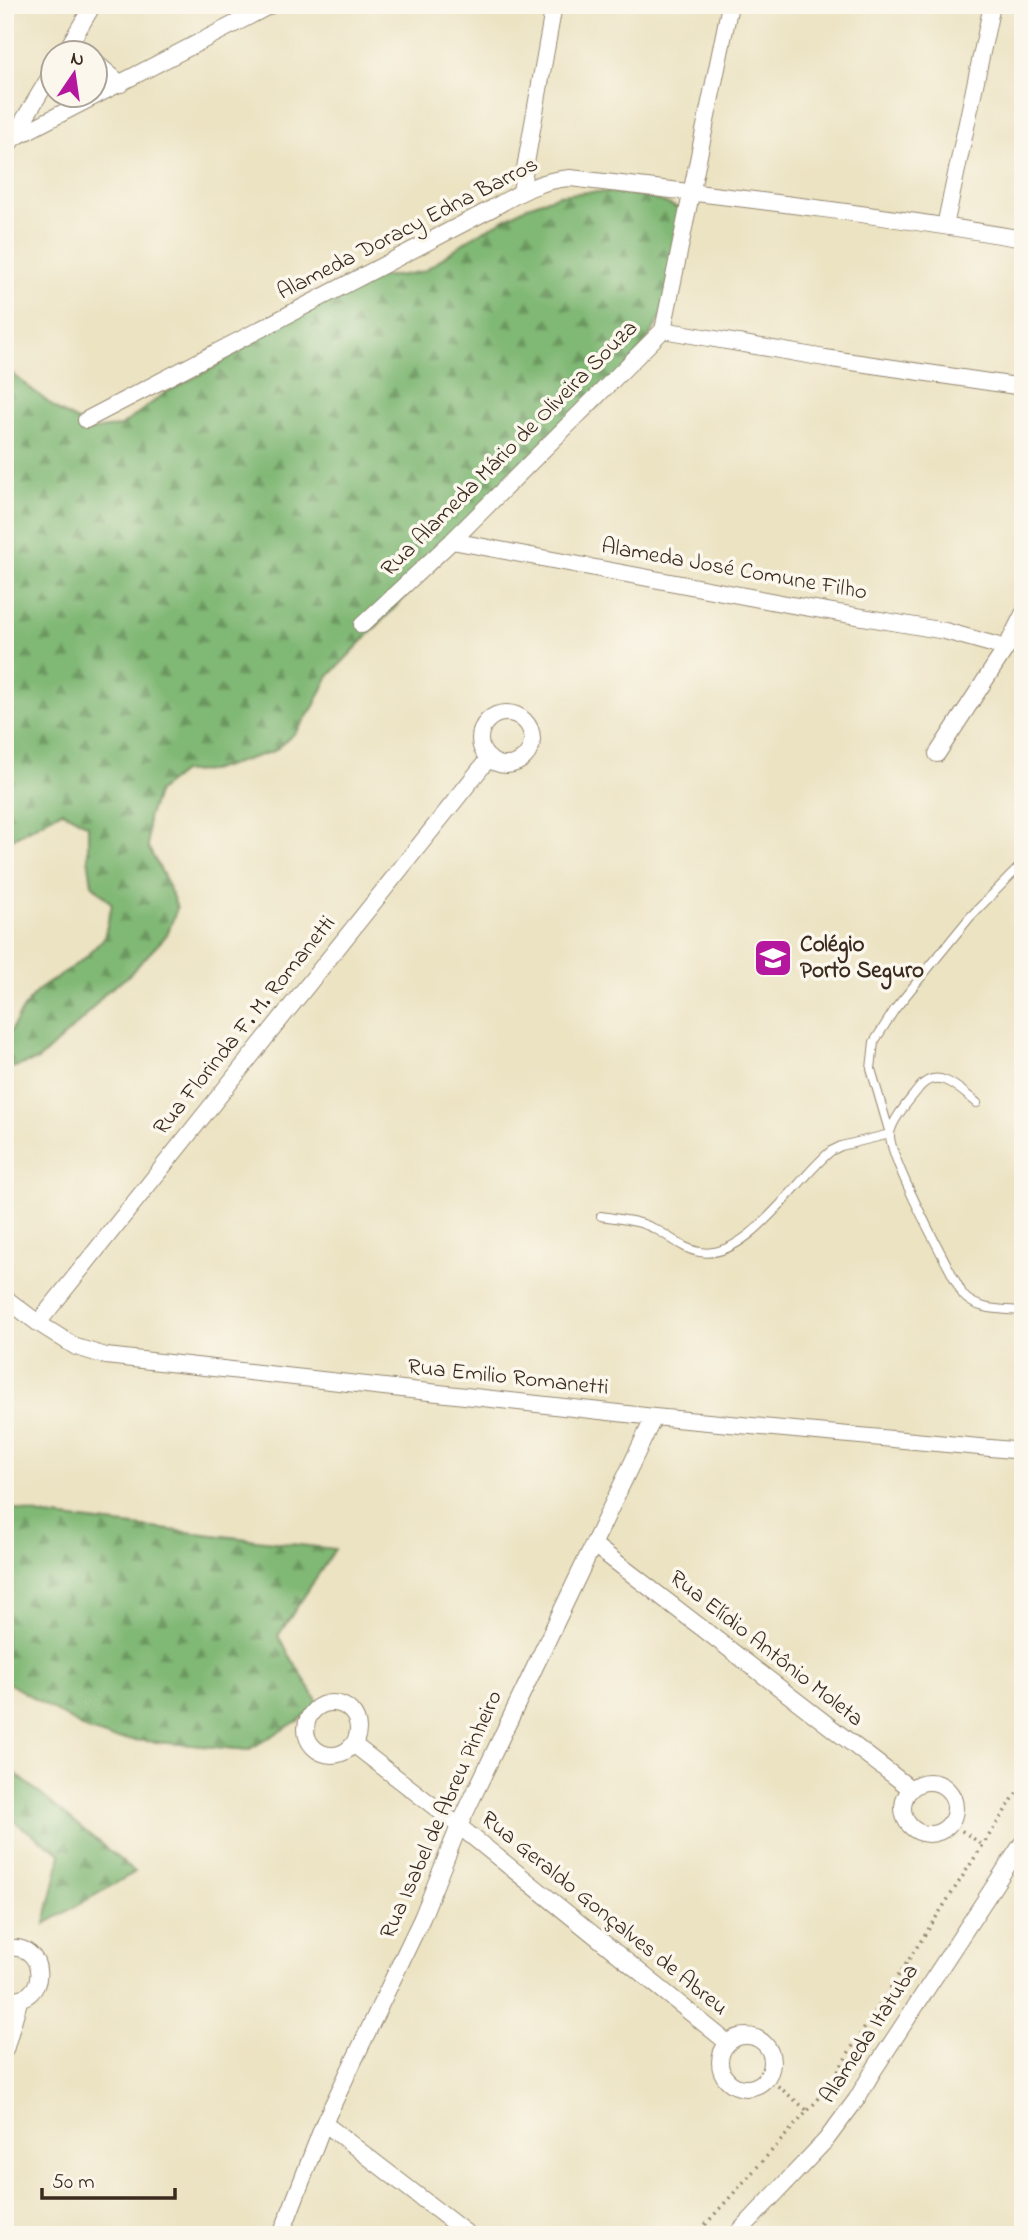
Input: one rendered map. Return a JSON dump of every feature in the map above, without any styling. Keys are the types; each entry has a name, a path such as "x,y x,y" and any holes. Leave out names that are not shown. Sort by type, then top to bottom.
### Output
{"street":[{"path":"73,38 93,5"},
{"path":"9,145 271,5"},
{"path":"522,191 554,5"},
{"name":"Rua Alameda Mário de Oliveira Souza","path":"362,625 452,541 663,330 730,5"},
{"path":"946,226 992,5"},
{"path":"77,32 80,38"},
{"path":"108,73 121,84"},
{"path":"9,145 38,96"},
{"name":"Alameda Doracy Edna Barros","path":"86,420 522,191 551,179 570,178 692,193 946,226 1023,239"},
{"path":"663,330 825,358 1023,387"},
{"name":"Alameda José Comune Filho","path":"452,541 945,631 1006,648"},
{"path":"937,754 1006,648 1023,614"},
{"name":"Rua Florinda F. M. Romanetti","path":"38,1323 489,758"},
{"name":"Rua Emilio Romanetti","path":"5,1298 76,1347 106,1356 654,1417 1023,1451"},
{"name":"Rua Isabel de Abreu Pinheiro","path":"281,2235 324,2123 422,1918 459,1826 654,1417"},
{"name":"Rua Elídio Antônio Moleta","path":"594,1545 911,1789"},
{"name":"Rua Geraldo Gonçalves de Abreu","path":"353,1745 459,1826 727,2043"},
{"path":"926,1782 943,1786 953,1798 955,1807 950,1823 944,1829 928,1833 912,1827 906,1821 903,1804 911,1789 926,1782"},
{"name":"Alameda Itatuba","path":"736,2235 826,2140 856,2101 874,2068 1023,1842"},
{"path":"5,1949 27,1952 38,1965 38,1981 34,1989 13,1998 5,2050"},
{"name":"Rua Geraldo Gonçalves de Abreu","path":"743,2036 751,2036 766,2045 772,2061 767,2077 753,2087 744,2088 729,2081 723,2074 720,2058 727,2043 743,2036"},
{"path":"324,2123 469,2235"}],"lane":[{"path":"1023,863 970,917 895,1009 874,1042 871,1069 906,1181 963,1295 968,1301 981,1307 1023,1311"},
{"path":"890,1134 900,1112 924,1082 930,1079 938,1077 950,1082 977,1103"},
{"path":"601,1216 651,1227 701,1253 723,1252 739,1243 756,1228 831,1151 890,1134"}],"path":[{"path":"696,2235 830,2086 849,2052 1023,1783"},
{"path":"950,1823 983,1845"},
{"path":"767,2077 808,2111"}],"green space":[{"path":"589,192 640,196 665,203 688,214 666,309 647,340 603,402 581,419 577,418 328,677 314,706 297,731 274,751 210,771 182,772 158,791 148,818 148,847 177,908 167,935 127,977 105,993 85,1017 38,1060 11,1068 7,1038 21,1012 37,991 85,958 104,938 112,904 92,884 88,857 88,825 62,811 5,843 5,368 59,411 94,430 121,426 165,393 368,276 398,276 424,271 469,239 528,206 559,195"},
{"path":"5,1507 47,1516 335,1549 278,1636 321,1707 248,1750 111,1738 87,1730 5,1681"},
{"path":"5,1765 135,1872 45,1924 61,1854 5,1815"}],"place":[{"name":"Colégio Porto Seguro","path":"773,958"}]}
